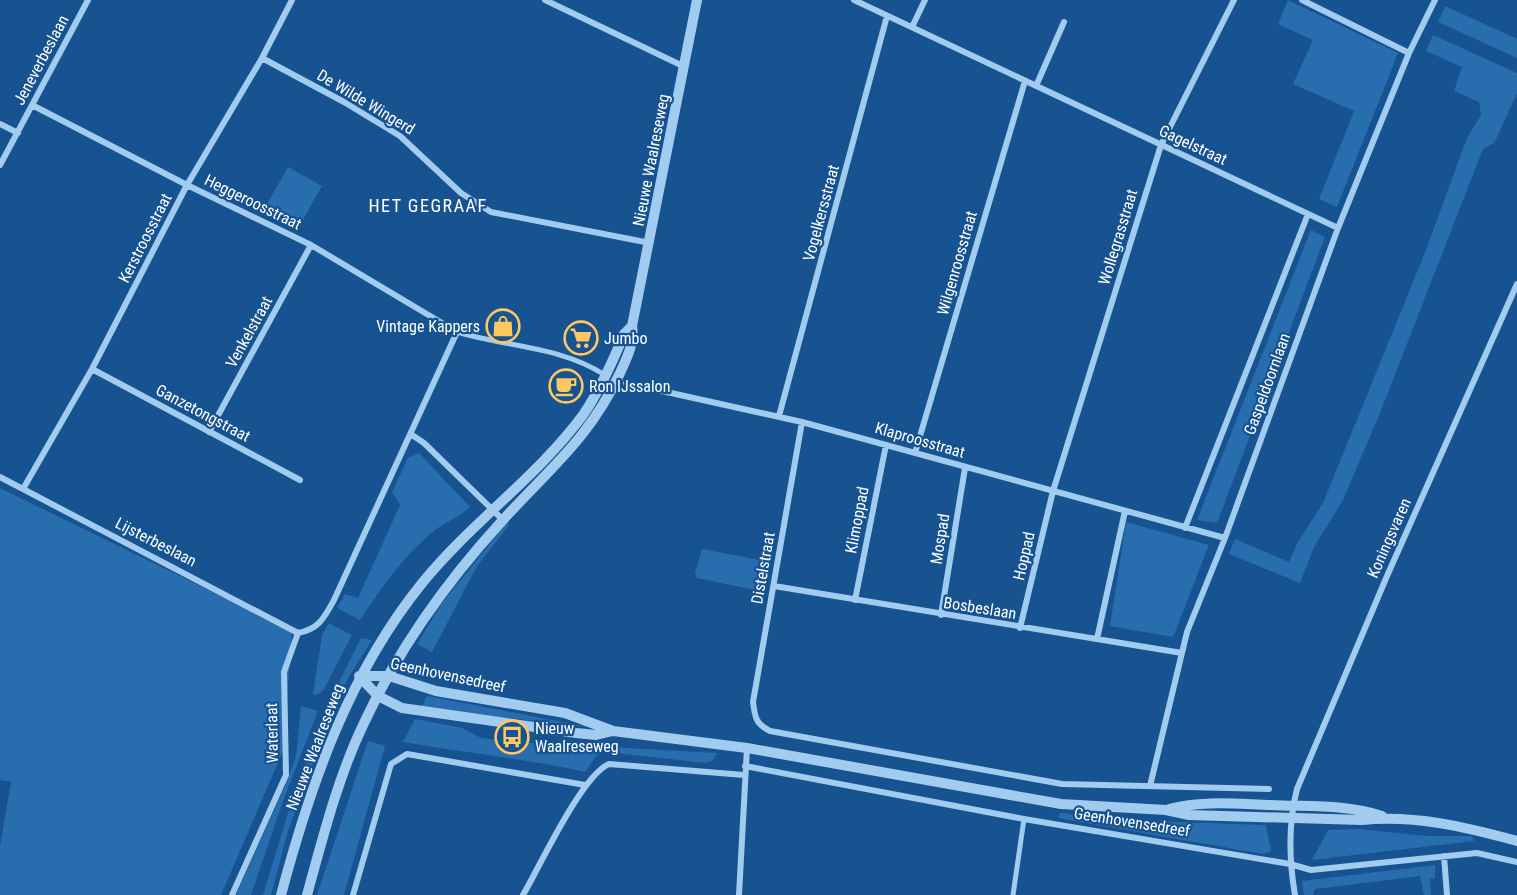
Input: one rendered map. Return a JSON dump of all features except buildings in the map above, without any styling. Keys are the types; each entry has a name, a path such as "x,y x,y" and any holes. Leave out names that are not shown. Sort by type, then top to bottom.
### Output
{"street":[{"name":"Jeneverbeslaan","path":"0,165 88,0"},
{"name":"Kerstroosstraat","path":"23,489 92,369 187,185 262,58 292,0"},
{"path":"545,0 685,67"},
{"name":"Nieuwe Waalreseweg","path":"307,895 342,778 389,676 447,589 502,520 577,445 621,381 634,336 632,326 697,0"},
{"name":"Gagelstraat","path":"854,0 1338,228"},
{"path":"912,27 925,0"},
{"path":"1302,0 1409,53"},
{"name":"Gaspeldoornlaan","path":"1150,786 1187,632 1226,538 1338,228 1409,53 1435,0"},
{"name":"Wollegrasstraat","path":"1053,491 1161,145 1231,1"},
{"name":"Vogelkersstraat","path":"779,417 887,16"},
{"path":"1036,86 1064,22"},
{"name":"De Wilde Wingerd","path":"262,58 344,102 400,136 460,194 491,212 650,243"},
{"name":"Wilgenroosstraat","path":"915,453 1025,81"},
{"name":"Heggeroosstraat","path":"32,105 187,185 311,245 457,332"},
{"path":"0,124 18,133"},
{"name":"Gaspeldoornlaan","path":"1185,528 1308,214"},
{"name":"Venkelstraat","path":"209,432 311,245"},
{"name":"Koningsvaren","path":"1295,895 1290,864 1292,812 1297,789 1344,676 1517,284"},
{"name":"Nieuwe Waalreseweg","path":"281,895 295,843 338,723 359,676 392,622 423,582 561,441 594,398 624,334 632,326"},
{"path":"298,633 312,630 326,616 412,435 457,332 483,340 544,348 605,375"},
{"name":"Ganzetongstraat","path":"92,369 300,480"},
{"name":"Klaproosstraat","path":"605,375 621,381 802,422 1226,538"},
{"name":"Distelstraat","path":"755,719 753,702 802,422"},
{"path":"412,435 424,443 502,520"},
{"name":"Klimoppad","path":"855,600 886,445"},
{"name":"Mospad","path":"941,615 965,468"},
{"name":"Lijsterbeslaan","path":"0,477 298,633"},
{"name":"Hoppad","path":"1020,628 1053,491"},
{"path":"1097,639 1125,511"},
{"name":"Bosbeslaan","path":"774,586 1182,653"},
{"name":"Waterlaat","path":"231,895 286,776 284,672 298,633"},
{"name":"Geenhovensedreef","path":"359,676 389,676 436,691 566,713 613,731 747,748 1061,804 1166,810 1190,815 1292,812 1362,820 1387,818 1453,824 1517,841"},
{"name":"Geenhovensedreef","path":"359,676 378,696 402,708 475,720 596,735 613,731"},
{"name":"Geenhovensedreef","path":"755,719 770,731 1062,784 1269,789"},
{"path":"739,895 747,748"},
{"path":"353,895 391,764 407,754 585,785"},
{"path":"523,895 585,785 598,768 609,764 744,775"},
{"name":"Geenhovensedreef","path":"745,766 1024,819 1290,864 1311,870 1477,854 1517,862"},
{"path":"1013,895 1024,819"},
{"path":"1444,856 1447,895"}],"shaded area":[{"path":"1288,0 1398,53 1337,207 1319,199 1354,111 1293,84 1313,40 1278,24"},
{"path":"1445,6 1517,39 1517,58 1438,22"},
{"path":"1433,35 1517,73 1517,93 1494,143 1483,149 1380,413 1343,500 1314,547 1300,583 1229,554 1235,539 1289,562 1298,542 1323,503 1424,255 1467,138 1481,115 1479,102 1454,91 1462,67 1426,51"},
{"path":"288,167 322,186 300,225 266,206"},
{"path":"1311,230 1325,237 1217,523 1197,520"},
{"path":"419,453 470,507 424,539 385,584 360,620 337,608 345,594 358,598 400,505 392,492 408,458"},
{"path":"0,488 292,631 283,751 221,895 0,895 0,846 11,782 0,780"},
{"path":"1126,522 1209,545 1173,637 1110,626"},
{"path":"507,523 509,525 477,566 432,652 417,644 442,603"},
{"path":"702,549 766,561 760,591 697,578 695,573"},
{"path":"329,623 352,635 323,691 315,695 313,694 322,635"},
{"path":"361,638 372,640 347,680 337,702 332,699 333,694"},
{"path":"427,696 589,727 453,712 422,706"},
{"path":"301,706 318,711 283,801 251,895 236,895 286,784 296,756"},
{"path":"323,718 329,720 288,831 271,895 263,895 291,803"},
{"path":"415,719 462,728 481,738 717,753 713,761 706,763 606,752 597,755 585,772 403,742"},
{"path":"368,741 385,746 344,895 317,895"},
{"path":"1060,813 1147,821 1266,825 1271,851 1263,854 1058,818"},
{"path":"1358,829 1428,836 1472,836 1474,841 1312,860 1328,830"},
{"path":"1435,865 1435,878 1430,879 1431,895 1424,895 1420,876 1315,889 1313,895 1304,895 1302,881"}],"place":[{"name":"Vintage Kappers","path":"503,326"},
{"name":"Jumbo","path":"581,338"},
{"name":"Ron IJssalon","path":"566,386"},
{"name":"Nieuw Waalreseweg","path":"512,737"}],"district":[{"name":"HET GEGRAAF","path":"428,205"}]}
